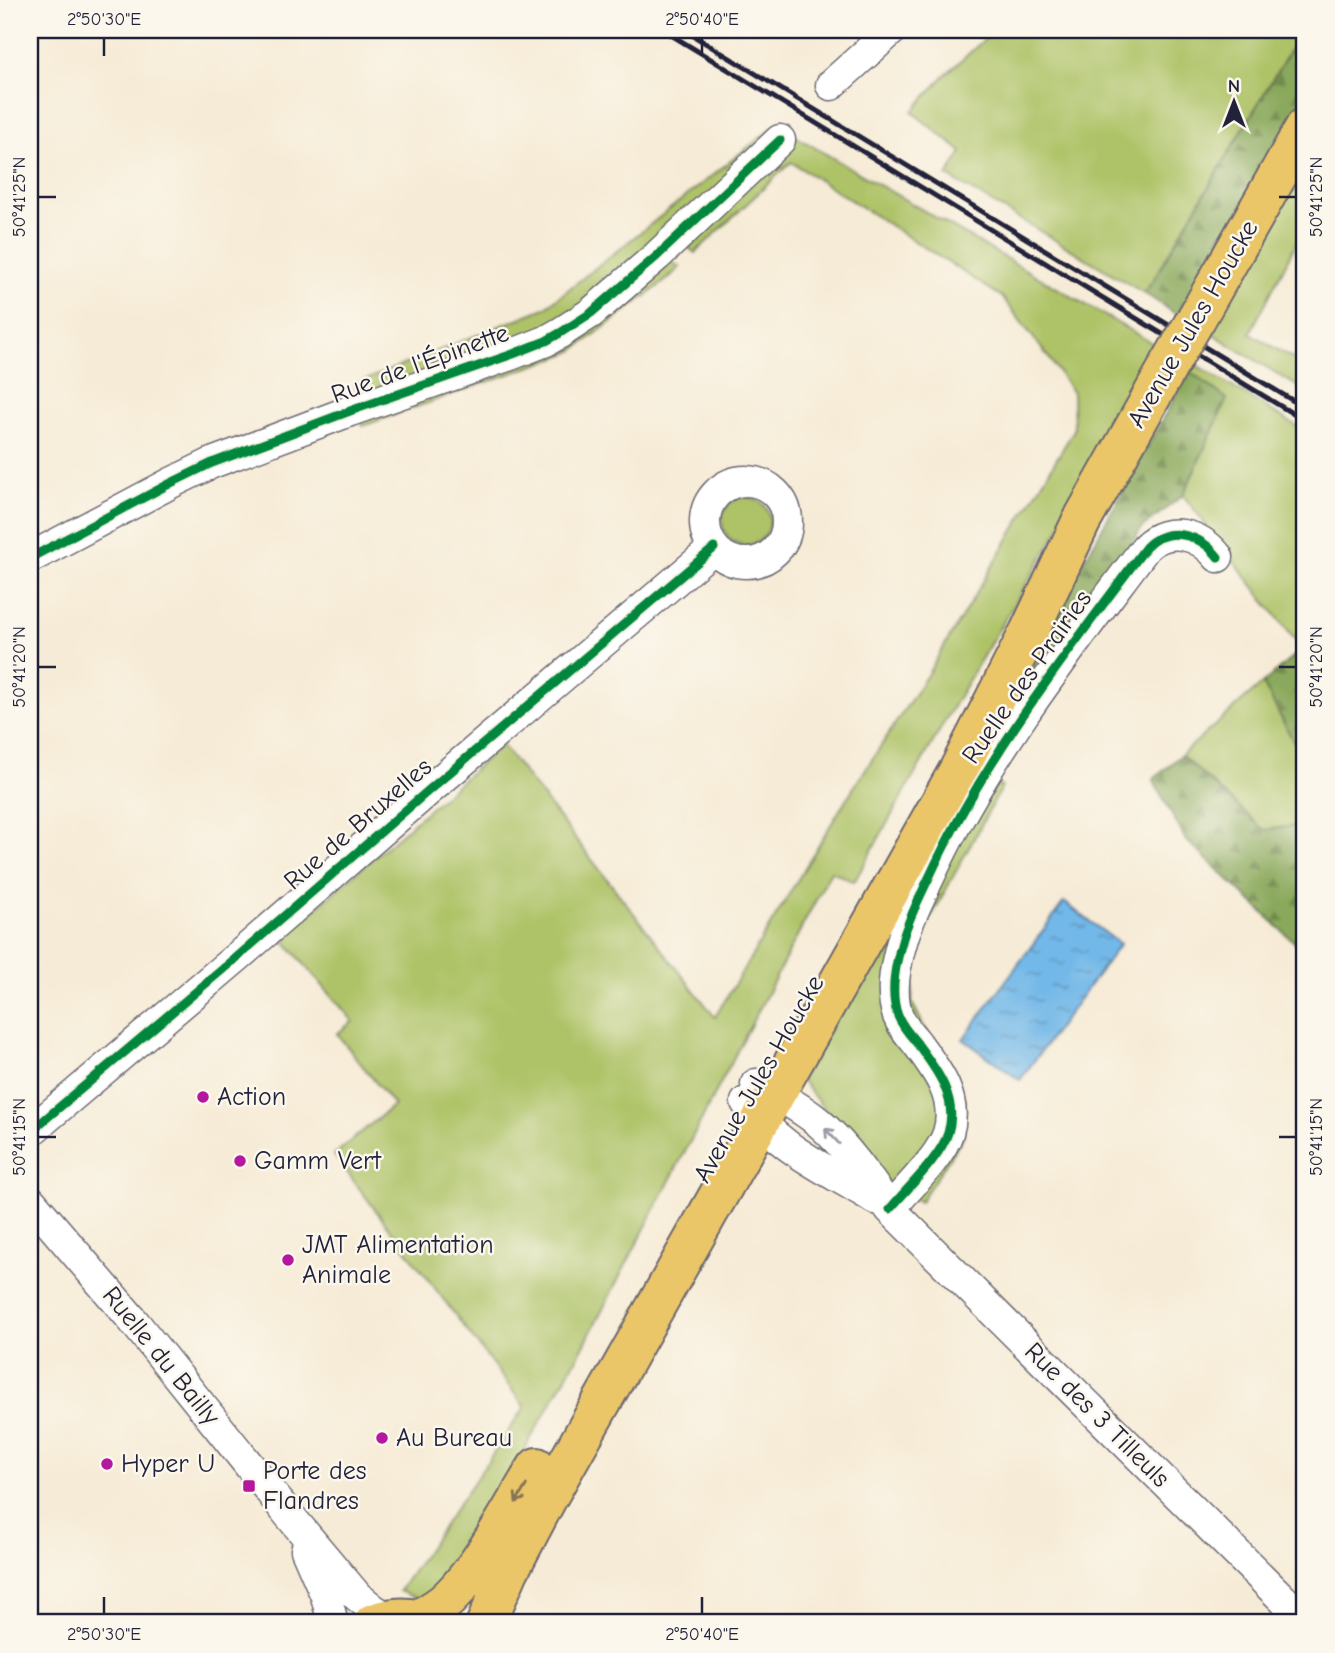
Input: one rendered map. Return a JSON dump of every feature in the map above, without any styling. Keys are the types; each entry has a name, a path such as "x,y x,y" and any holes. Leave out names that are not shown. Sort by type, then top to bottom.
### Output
{"main road":[{"name":"Avenue Jules Houcke","path":"486,1623 547,1499 678,1265 759,1100 1028,605 1081,522 1305,127"},
{"name":"Avenue Jules Houcke","path":"403,1621 443,1604 487,1548 759,1100"}],"street":[{"path":"831,85 892,30"},
{"name":"Rue de l'Épinette","path":"30,558 212,463 553,337 591,313 627,283 780,140"},
{"name":"Ruelle des Prairies","path":"890,1209 937,1154 948,1133 950,1122 950,1101 942,1080 903,1026 898,1016 894,993 895,971 908,924 946,841 1037,693 1146,547 1167,535 1187,535 1205,543 1218,557"},
{"name":"Rue de Bruxelles","path":"30,1132 714,548"},
{"name":"Rue des 3 Tilleuls","path":"759,1100 770,1131 795,1151 890,1209"},
{"name":"Rue des 3 Tilleuls","path":"759,1100 802,1110 826,1129 853,1159 890,1209 1305,1621"},
{"path":"678,1265 701,1239 737,1183 752,1165 768,1154 795,1151"},
{"name":"Ruelle du Bailly","path":"30,1200 131,1318 357,1596 380,1615 403,1621"},
{"name":"Ruelle du Bailly","path":"289,1515 318,1577 333,1623"}],"green space":[{"path":"995,30 1302,30 1144,293 947,176 962,152 912,112 945,75"},
{"path":"1302,30 1305,30 1305,96 1179,316 1144,293"},
{"path":"776,125 1164,350 959,696 854,882 831,871 581,1351 450,1579 421,1600 399,1591 525,1407 334,1155 394,1105 337,1034 353,1021 282,938 502,745 715,1017 847,798 927,675 1074,430 1073,393 1002,297 791,162 695,253 689,248 690,240 554,329 358,400 355,384 545,308"},
{"path":"1305,160 1305,226 1250,333 1305,366 1305,391 1208,331"},
{"path":"667,259 680,267 571,352 363,426 360,414 524,357"},
{"path":"1193,363 1305,431 1305,653 1183,495 1227,399 1189,371"},
{"path":"1189,371 1227,399 1183,495 1143,527 1019,706 1014,688"},
{"path":"746,497 763,504 770,521 763,538 746,545 729,538 722,521 729,504"},
{"path":"1302,649 1305,653 1305,763 1263,683"},
{"path":"1263,683 1305,763 1305,817 1299,825 1264,830 1181,755"},
{"path":"1181,755 1264,830 1299,825 1305,817 1305,935 1295,943 1185,839 1153,780"},
{"path":"979,767 1002,787 919,939 913,975 912,1003 950,1065 965,1098 963,1137 920,1202 883,1183 801,1080"}],"water":[{"path":"1064,902 1120,944 1020,1080 963,1039"}],"railway":[{"path":"663,30 1305,421"},
{"path":"684,30 1305,408"}],"cycle path":[{"path":"30,558 212,463 546,341 591,313 657,256 780,140"},
{"path":"890,1209 938,1152 944,1143 951,1120 944,1084 902,1023 894,997 896,967 903,938 935,865 980,781 1006,741 1060,662 1146,547 1164,536 1184,535 1202,543 1218,557"},
{"path":"30,1132 714,548"}],"place":[{"name":"Action","path":"203,1097"},
{"name":"Gamm Vert","path":"240,1161"},
{"name":"JMT Alimentation Animale","path":"288,1260"},
{"name":"Au Bureau","path":"382,1438"},
{"name":"Hyper U","path":"107,1464"},
{"name":"Porte des Flandres","path":"249,1486"}]}
